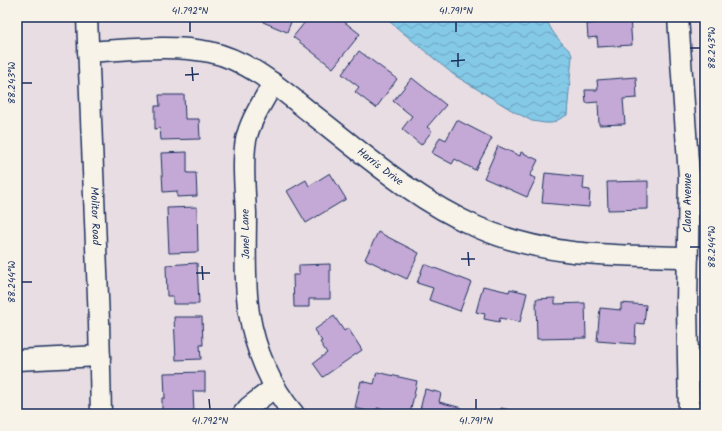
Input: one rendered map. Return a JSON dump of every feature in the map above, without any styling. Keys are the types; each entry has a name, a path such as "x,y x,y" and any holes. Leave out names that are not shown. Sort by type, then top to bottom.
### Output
{"street":[{"name":"Molitor Road","path":"87,17 101,414"},
{"name":"Clara Avenue","path":"678,17 689,177 687,313 689,414"},
{"name":"Harris Drive","path":"88,52 171,48 211,52 229,58 246,66 273,84 421,197 449,214 481,229 513,240 537,247 588,254 688,257"},
{"name":"Janel Lane","path":"273,84 250,124 245,141 244,165 248,300 249,313 257,346 275,387 294,414"},
{"path":"17,360 100,356"},
{"path":"243,414 249,407 275,387"}],"water":[{"path":"384,17 547,17 548,24 552,31 572,56 567,115 552,123 545,123 532,121 513,111 454,75"}],"building":[{"path":"265,17 293,17 287,32 263,22"},
{"path":"309,17 323,17 327,20 329,17 338,17 360,34 333,68 293,37"},
{"path":"597,17 630,17 632,45 598,47 597,37 588,38 587,24 597,23"},
{"path":"359,51 397,79 376,108 355,92 359,87 342,74"},
{"path":"636,77 637,98 623,99 625,124 599,125 598,102 586,103 585,90 598,90 597,80"},
{"path":"412,78 446,105 427,127 432,131 421,145 402,129 412,116 393,101"},
{"path":"159,95 184,95 185,119 199,119 200,139 161,140 160,128 155,129 155,106 160,106"},
{"path":"457,120 492,138 475,170 455,159 452,164 432,153 440,137 446,140"},
{"path":"498,146 520,156 521,152 538,160 530,176 536,178 527,197 484,178"},
{"path":"187,152 187,173 196,173 197,196 177,197 177,191 163,192 161,153"},
{"path":"330,173 346,199 306,223 287,191 306,180 309,186"},
{"path":"545,173 584,177 583,189 590,190 589,207 542,203"},
{"path":"648,181 648,209 608,210 607,182"},
{"path":"197,207 198,252 169,253 167,208"},
{"path":"378,232 419,253 407,279 365,259"},
{"path":"197,263 199,304 173,304 173,296 167,296 166,265"},
{"path":"330,264 330,299 309,299 309,307 294,307 293,275 299,275 299,265"},
{"path":"424,264 471,282 460,311 429,300 433,288 417,283"},
{"path":"483,286 509,292 510,289 527,293 520,322 500,318 499,322 484,319 485,314 476,312"},
{"path":"555,298 555,304 585,303 586,338 537,339 536,299"},
{"path":"621,303 646,305 644,324 636,323 635,344 597,341 600,308 621,310"},
{"path":"334,316 344,331 348,328 362,350 323,377 313,363 327,353 320,342 322,341 314,330"},
{"path":"174,317 202,317 203,345 200,345 201,359 176,360"},
{"path":"205,372 205,391 193,391 194,414 162,414 162,398 165,398 164,373"},
{"path":"377,372 417,381 410,414 377,408 376,413 355,408 361,381 374,384"},
{"path":"425,389 441,393 439,402 462,408 460,414 419,414"},
{"path":"501,408 514,411 513,414 500,414"}]}
